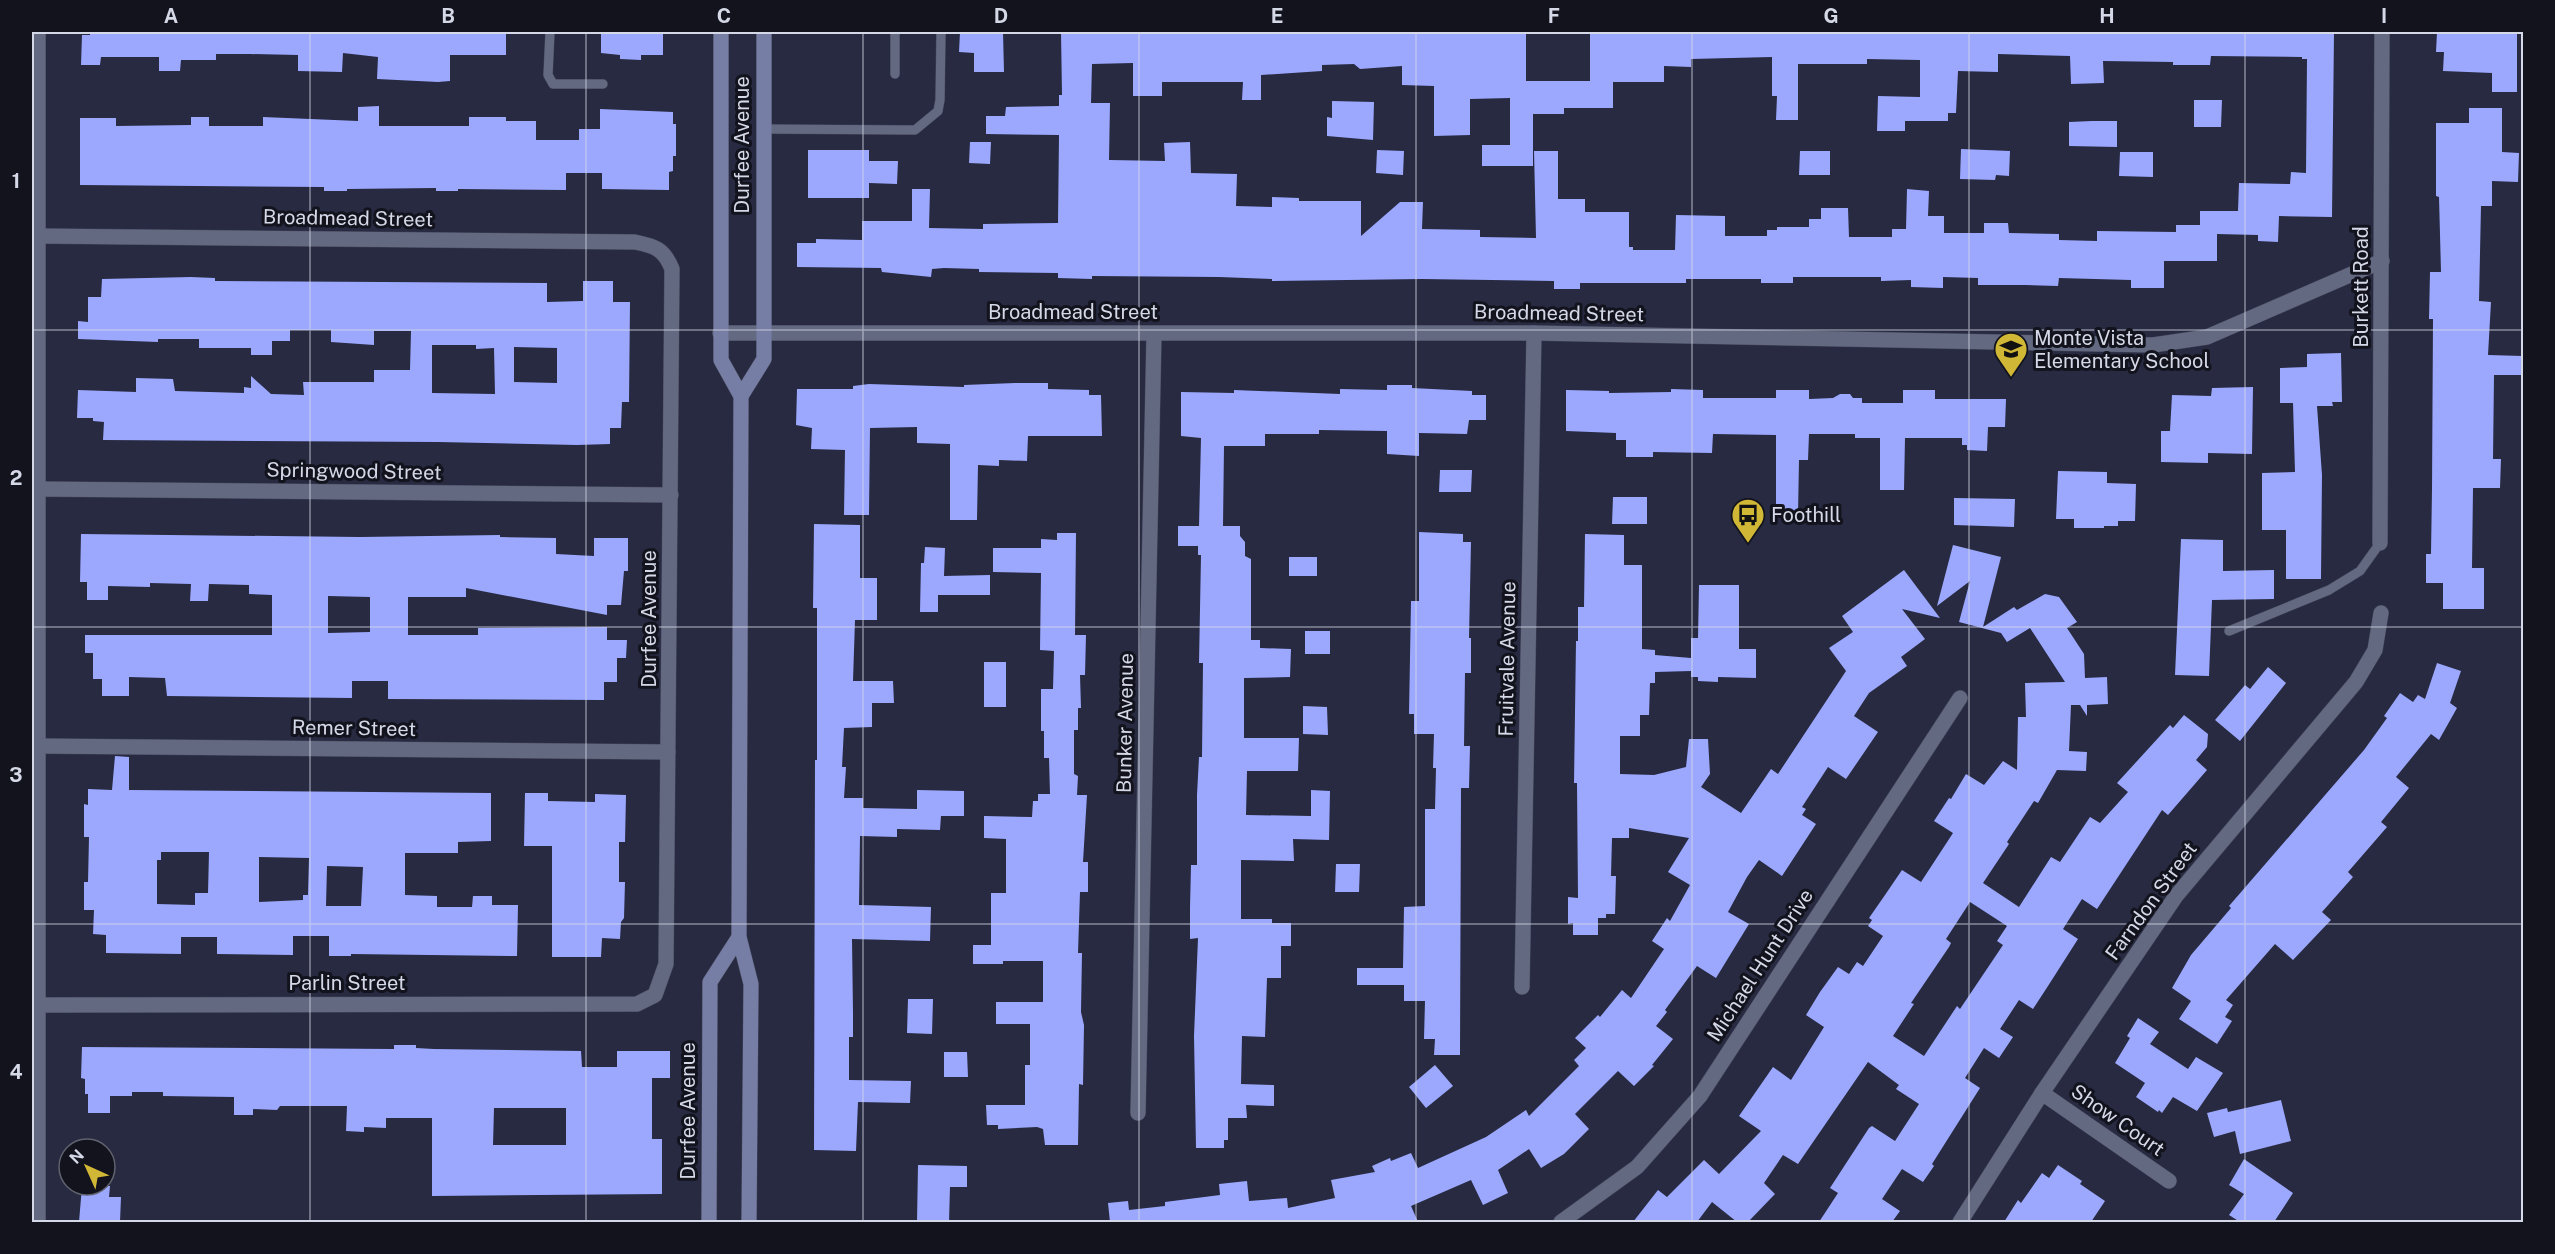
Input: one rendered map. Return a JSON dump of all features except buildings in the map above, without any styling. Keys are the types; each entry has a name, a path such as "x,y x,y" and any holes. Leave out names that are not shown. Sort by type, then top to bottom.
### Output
{"main road":[{"name":"Durfee Avenue","path":"721,32 721,360 741,396 740,937 751,984 749,1222"},
{"name":"Durfee Avenue","path":"741,396 764,359 764,32"},
{"name":"Durfee Avenue","path":"709,1222 710,982 740,937"}],"street":[{"path":"38,32 38,236 35,330 38,489 35,633 35,718 38,746 35,853 38,1222"},
{"name":"Burkett Road","path":"2380,543 2382,32"},
{"name":"Broadmead Street","path":"38,236 634,242 657,247"},
{"name":"Durfee Avenue","path":"655,995 666,964 672,269 668,257 657,247"},
{"name":"Broadmead Street","path":"720,333 1534,333 2153,345 2207,337 2382,261"},
{"name":"Fruitvale Avenue","path":"1522,987 1534,333"},
{"name":"Bunker Avenue","path":"1138,1113 1154,334"},
{"name":"Springwood Street","path":"38,489 670,495"},
{"name":"Farndon Street","path":"1960,1222 2042,1093 2176,896 2356,682 2375,650 2381,613"},
{"name":"Michael Hunt Drive","path":"1567,1221 1637,1167 1700,1096 1960,698"},
{"name":"Remer Street","path":"38,746 668,752"},
{"name":"Parlin Street","path":"38,1005 637,1004 655,995"},
{"name":"Show Court","path":"2042,1093 2169,1180"}],"lane":[{"path":"550,32 548,75 553,84 603,84"},
{"path":"895,32 895,74"},
{"path":"763,129 915,130 938,111 940,32"},
{"path":"2229,631 2329,590 2353,576 2366,563 2380,543"}],"place":[{"name":"Monte Vista Elementary School","path":"2011,378"},
{"name":"Foothill","path":"1748,544"}]}
